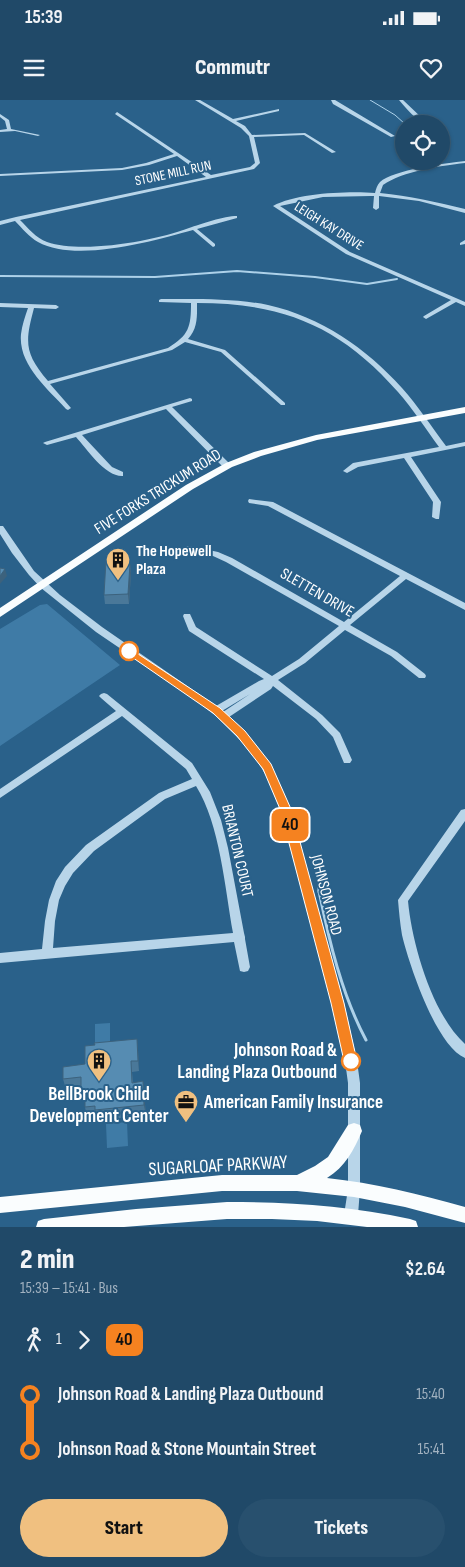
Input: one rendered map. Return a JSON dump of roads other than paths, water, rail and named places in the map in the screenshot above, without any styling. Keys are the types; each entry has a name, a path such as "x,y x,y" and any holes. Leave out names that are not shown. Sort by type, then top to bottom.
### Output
{"main road":[{"name":"FIVE FORKS TRICKUM ROAD","path":"0,613 187,489 227,466 289,444 370,426 465,410"},
{"path":"297,1183 332,1166 339,1160 354,1131"},
{"name":"SUGARLOAF PARKWAY","path":"0,1205 222,1183 297,1183 354,1189 405,1199 465,1215"},
{"path":"44,1227 214,1210 257,1209 351,1215 410,1227"}],"street":[{"path":"197,100 243,127 251,136 305,134 334,152"},
{"path":"333,100 335,103 393,136"},
{"path":"401,100 416,115"},
{"path":"232,120 277,110"},
{"path":"117,113 210,177"},
{"path":"0,115 7,121 9,130"},
{"path":"0,131 9,130 38,135"},
{"name":"STONE MILL RUN","path":"0,223 252,168 258,162 251,136"},
{"path":"0,174 122,169 176,155"},
{"path":"376,208 377,194 381,184 393,177 437,166 465,162"},
{"name":"LEIGH KAY DRIVE","path":"465,211 417,199 377,194 327,196 276,206 348,253 465,304"},
{"path":"16,219 38,240 70,248 115,246 235,217"},
{"path":"193,228 213,245"},
{"path":"426,317 455,300"},
{"path":"160,301 231,302 266,306 316,323 364,356 400,390 444,448"},
{"path":"48,384 170,348 186,340 192,331 194,302"},
{"path":"0,305 56,308"},
{"path":"31,306 24,339 26,353 34,370 68,408"},
{"path":"186,340 223,351 283,404"},
{"path":"47,443 190,400"},
{"path":"168,407 227,466"},
{"path":"77,434 109,469 120,474"},
{"path":"347,471 356,465 465,444"},
{"path":"406,455 432,493 436,502 436,517"},
{"path":"252,501 270,504 465,606"},
{"name":"JOHNSON ROAD","path":"0,528 29,571 42,585 107,636 220,713 255,749 267,767 285,809 338,1003 351,1061 354,1083 354,1189 351,1215"},
{"name":"SLETTEN DRIVE","path":"190,548 215,554 229,560 394,654 422,676"},
{"path":"220,713 268,687 272,680 302,661 346,627 406,575"},
{"path":"187,616 192,629 272,680 337,735 347,760"},
{"name":"BRIANTON COURT","path":"104,696 188,766 207,795 216,820 240,937 244,967"},
{"path":"0,794 122,711"},
{"path":"47,954 54,900 60,884 69,870 90,848 162,796 198,781"},
{"path":"465,813 403,900 406,927 430,1001 448,1034 465,1052"},
{"path":"0,958 240,937"}],"waterway":[{"path":"370,100 395,115"},
{"path":"0,276 155,277 237,271 315,277 367,284 397,279"},
{"path":"318,880 319,893"},
{"path":"319,891 337,967 350,1005 366,1040"}],"place":[{"name":"The Hopewell Plaza","path":"118,581"},
{"name":"Johnson Road & Landing Plaza Outbound","path":"351,1061"},
{"name":"BellBrook Child Development Center","path":"99,1082"},
{"name":"American Family Insurance","path":"186,1123"}]}
